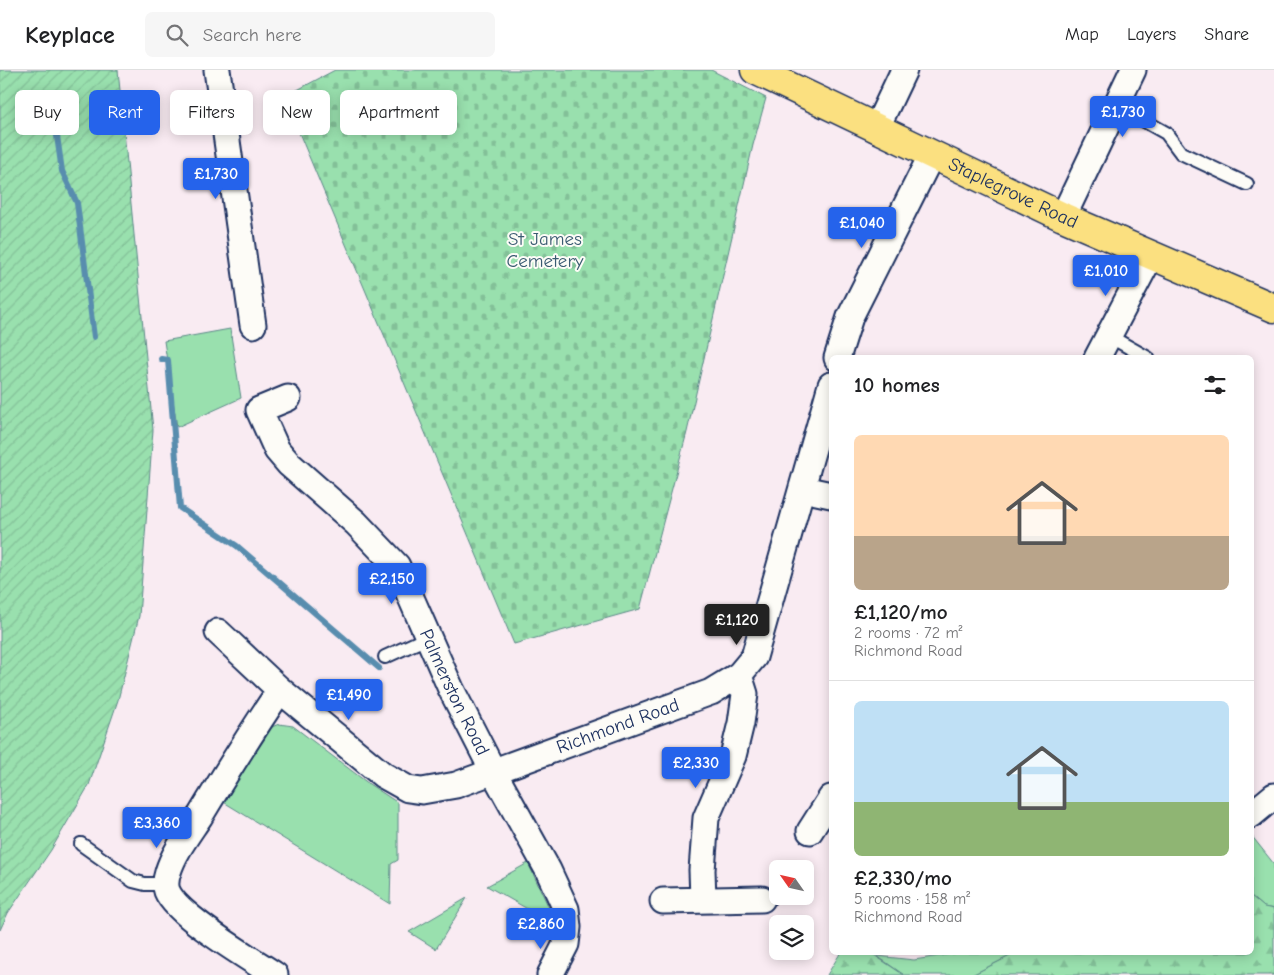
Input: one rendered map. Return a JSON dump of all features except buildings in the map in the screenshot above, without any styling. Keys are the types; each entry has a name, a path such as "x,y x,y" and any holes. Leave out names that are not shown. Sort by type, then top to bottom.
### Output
{"main road":[{"name":"Staplegrove Road","path":"755,70 931,156 1063,217 1274,308"}],"street":[{"path":"217,70 253,325"},
{"path":"876,129 904,70"},
{"path":"1063,217 1133,70"},
{"path":"838,355 850,317 931,156"},
{"path":"1099,355 1151,255"},
{"name":"Richmond Road","path":"218,632 280,690 383,775 408,789 422,791 456,785 702,695 739,676 754,658 829,392"},
{"name":"Palmerston Road","path":"288,398 259,410 277,450 289,464 356,523 397,566 451,688 493,770 548,870 566,908 566,944 550,975"},
{"path":"803,489 829,494"},
{"path":"703,900 702,870 706,818 733,756 741,723 744,694 739,676"},
{"path":"275,975 221,940 182,910 172,898 166,884 168,871 182,845 231,763 280,690"},
{"path":"1254,813 1274,796"},
{"path":"810,831 829,801"},
{"path":"663,901 762,899"}],"lane":[{"path":"1116,105 1166,134 1181,153 1247,184"},
{"path":"1109,336 1143,355"},
{"path":"385,657 429,637"},
{"path":"80,844 133,881 145,884 166,884"}],"green space":[{"path":"0,70 118,70 120,90 89,90 89,135 124,135 153,430 139,616 118,700 89,785 51,850 8,913 0,930"},
{"name":"St James Cemetery","path":"335,70 711,70 766,98 753,145 687,432 640,609 514,644 300,135 330,135 330,90 297,90"},
{"path":"230,329 241,398 177,427 164,341"},
{"path":"279,724 293,726 369,784 398,803 398,860 391,864 390,904 222,801 267,729"},
{"path":"1254,839 1274,864 1274,909 1264,907 1254,899"},
{"path":"528,863 551,912 554,924 487,886"},
{"path":"467,898 436,949 409,932"},
{"path":"1254,899 1264,907 1274,909 1274,975 972,975 1012,955 1254,955"},
{"path":"839,955 874,955 904,975 827,975"},
{"path":"946,955 1012,955 972,975 904,975 877,956 914,960"}],"waterway":[{"path":"57,135 62,171 77,203 94,337"},
{"path":"161,359 168,360 180,508 237,546 379,668"}]}
